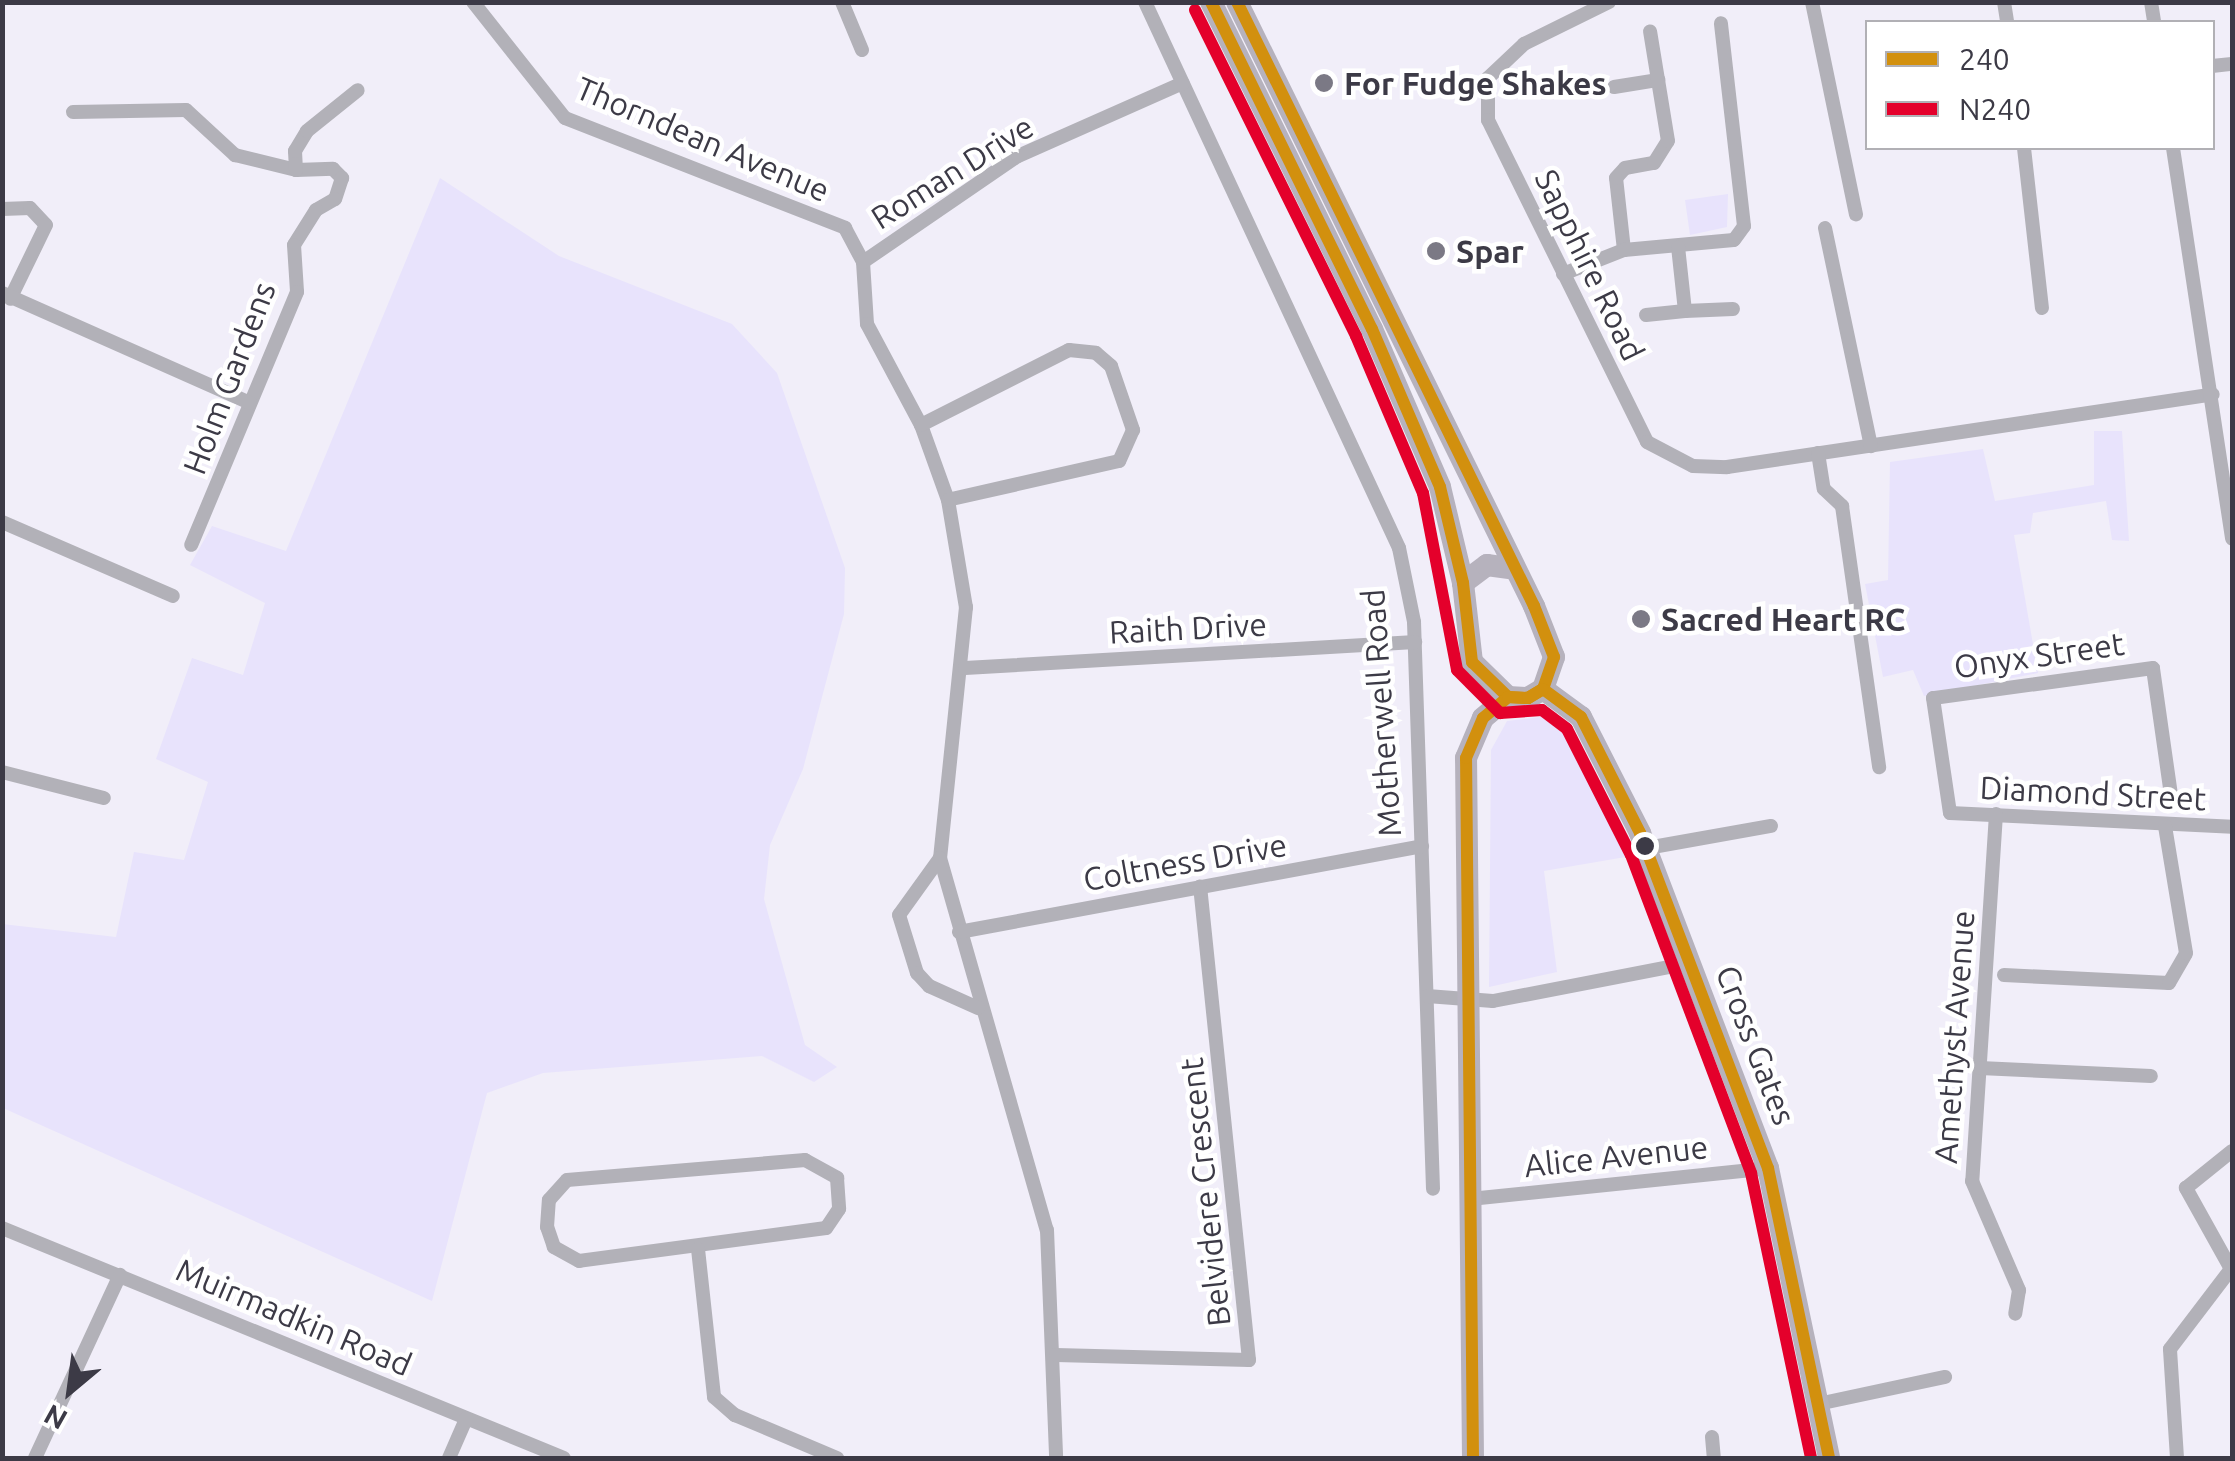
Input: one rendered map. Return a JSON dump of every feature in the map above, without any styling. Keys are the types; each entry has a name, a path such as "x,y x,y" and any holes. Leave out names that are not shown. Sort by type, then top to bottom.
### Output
{"main road":[{"path":"1210,2 1372,329 1440,487 1463,582 1472,662 1508,697"},
{"path":"1237,2 1516,569 1554,657 1543,690 1508,697 1483,718 1466,758 1473,1458"},
{"path":"1463,582 1486,566 1516,569"},
{"name":"Cross Gates","path":"1543,690 1581,717 1647,848 1768,1168 1828,1458"}],"street":[{"name":"Thorndean Avenue","path":"473,2 565,118 845,228 863,262"},
{"path":"842,2 862,50"},
{"name":"Motherwell Road","path":"1146,2 1400,548 1415,642 1433,1189"},
{"name":"Sapphire Road","path":"1609,2 1524,44 1488,78 1488,120 1647,442 1693,466 1728,467 2212,394"},
{"path":"1812,2 1856,214"},
{"path":"1562,274 1624,250 1734,240 1744,210 1721,23"},
{"path":"1624,250 1616,178 1625,168 1654,162 1668,141 1650,30"},
{"path":"1614,87 1658,80"},
{"name":"Roman Drive","path":"863,262 1018,156 1183,83"},
{"path":"296,170 295,151 307,131 358,90"},
{"name":"Holm Gardens","path":"73,112 186,110 235,155 296,170 333,169 341,188 294,245 297,292 191,545"},
{"path":"2024,150 2042,308"},
{"path":"2173,150 2232,539"},
{"path":"2,209 30,208 46,225 6,296 250,403"},
{"path":"1824,228 1871,446"},
{"path":"1678,247 1685,310"},
{"path":"863,262 867,324 921,426 948,500 966,607 964,668 940,858 978,1008 1047,1230 1056,1355 1056,1458"},
{"path":"1646,316 1733,309"},
{"path":"921,426 1068,350 1096,353 1111,366 1133,430 1119,461 948,500"},
{"path":"1818,453 1824,489 1842,506 1879,767"},
{"path":"2,522 173,596"},
{"name":"Raith Drive","path":"964,668 1415,642"},
{"name":"Onyx Street","path":"1950,813 1933,698 2153,668 2171,796"},
{"path":"2,772 104,798"},
{"name":"Diamond Street","path":"1950,813 2232,827"},
{"name":"Amethyst Avenue","path":"1996,814 1972,1181 2019,1290 2016,1314"},
{"path":"1647,848 1771,826"},
{"path":"2004,975 2169,984 2186,953 2166,826"},
{"name":"Coltness Drive","path":"959,932 1422,846"},
{"path":"940,858 899,915 917,972 928,986 978,1008"},
{"name":"Belvidere Crescent","path":"1056,1355 1249,1360 1200,887"},
{"path":"1426,996 1494,1001 1690,962"},
{"path":"1980,1068 2151,1076"},
{"path":"2177,1458 2170,1350 2231,1269 2186,1188 2232,1151"},
{"path":"805,1160 837,1178 838,1208 826,1228 698,1249 579,1262 554,1246 548,1200 567,1180 650,1170 805,1160"},
{"name":"Alice Avenue","path":"1470,1199 1768,1168"},
{"name":"Muirmadkin Road","path":"2,1228 564,1458"},
{"path":"698,1249 714,1397 735,1415 814,1454 837,1458"},
{"path":"36,1458 120,1274"},
{"path":"1818,1404 1945,1376"},
{"path":"449,1458 466,1419"},
{"path":"1712,1437 1714,1458"}],"shaded area":[{"path":"440,178 559,256 732,324 777,373 845,568 844,614 803,769 770,845 764,899 805,1045 837,1067 814,1082 762,1056 543,1073 487,1093 432,1301 3,1108 2,924 116,937 134,852 184,860 208,782 156,759 192,658 243,675 265,603 190,565 212,526 286,551"},
{"path":"1728,194 1727,227 1690,235 1685,200"},
{"path":"2094,431 2122,431 2129,541 2112,540 2106,501 2033,513 2030,533 2014,535 2038,673 1924,696 1913,670 1883,677 1865,584 1888,580 1890,462 1983,449 1995,501 2094,485"},
{"path":"1558,715 1569,722 1637,855 1544,871 1557,972 1489,987 1491,750 1507,721"}],"transit line":[{"name":"240","path":"1211,2 1372,329 1440,487 1463,583 1472,662 1508,697 1528,698 1543,689 1554,657 1534,606 1237,2"},
{"name":"N240","path":"1195,10 1356,336 1423,493 1457,670 1500,713 1542,710 1567,729 1631,855 1751,1173 1811,1458"},
{"name":"240","path":"1543,689 1581,717 1640,833 1768,1168 1829,1458"},
{"name":"240","path":"1473,1458 1466,758 1483,718 1508,697 1528,698 1543,689"}],"place":[{"name":"For Fudge Shakes","path":"1324,83"},
{"name":"Spar","path":"1436,251"},
{"name":"Sacred Heart RC","path":"1641,619"}]}
